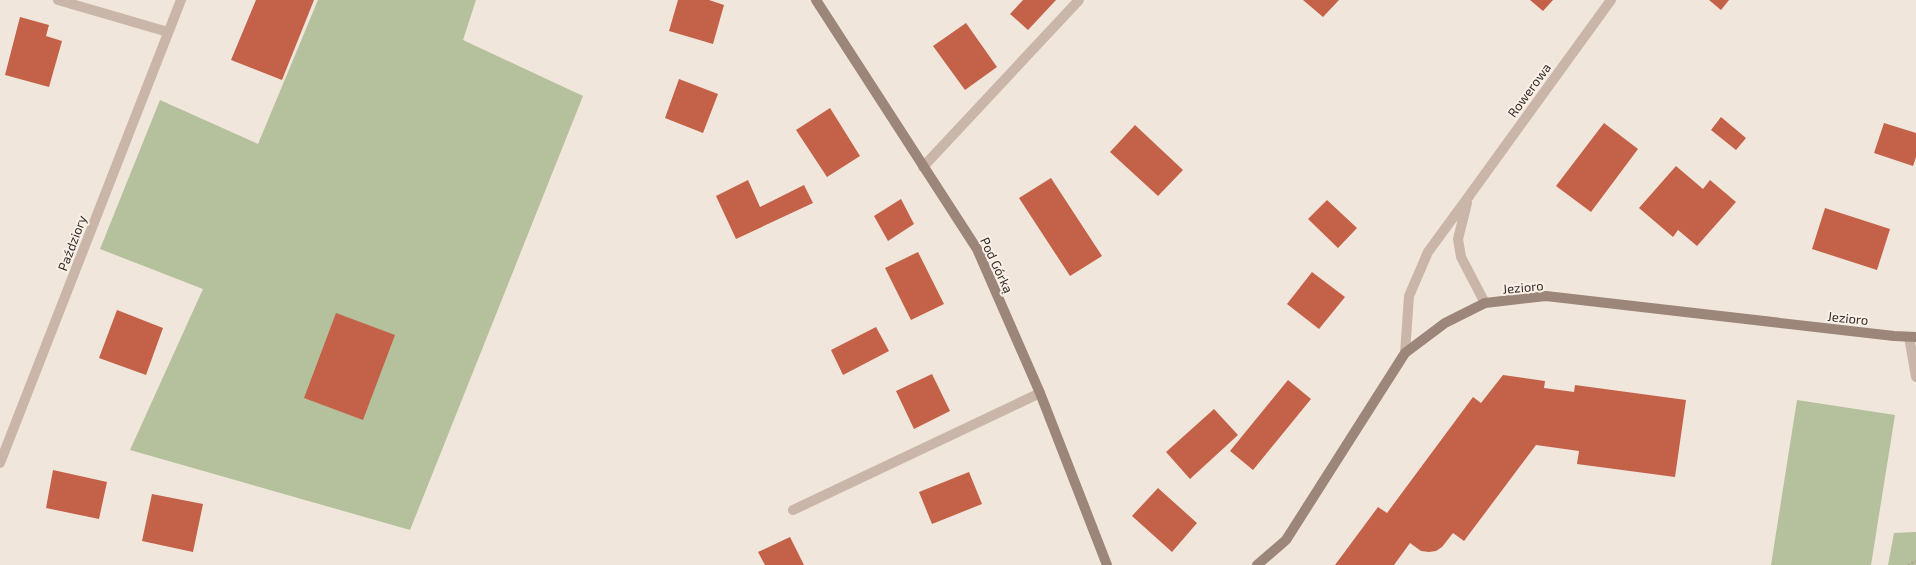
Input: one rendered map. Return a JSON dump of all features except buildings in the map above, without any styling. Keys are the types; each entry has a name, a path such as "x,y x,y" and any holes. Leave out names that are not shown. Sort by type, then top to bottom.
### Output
{"street":[{"path":"58,0 168,32"},
{"name":"Paździory","path":"0,463 181,0"},
{"name":"Pod Górką","path":"816,0 977,249 1040,393 1107,565"},
{"path":"923,167 1079,0"},
{"name":"Rowerowa","path":"1405,353 1409,296 1428,252 1611,0"},
{"name":"Rowerowa","path":"1469,196 1458,239 1461,257 1485,304"},
{"name":"Jezioro","path":"1257,565 1286,540 1405,353 1445,323 1485,304 1546,296 1912,337"},
{"path":"1912,337 1916,377"},
{"path":"793,510 1040,393"}],"path":[{"path":"1908,565 1916,561"}],"green space":[{"path":"318,0 476,0 463,40 583,96 410,530 130,450 203,289 100,249 160,100 258,144"},
{"path":"1797,400 1895,415 1871,565 1771,565"},
{"path":"1916,532 1916,565 1888,565 1894,533"}]}
